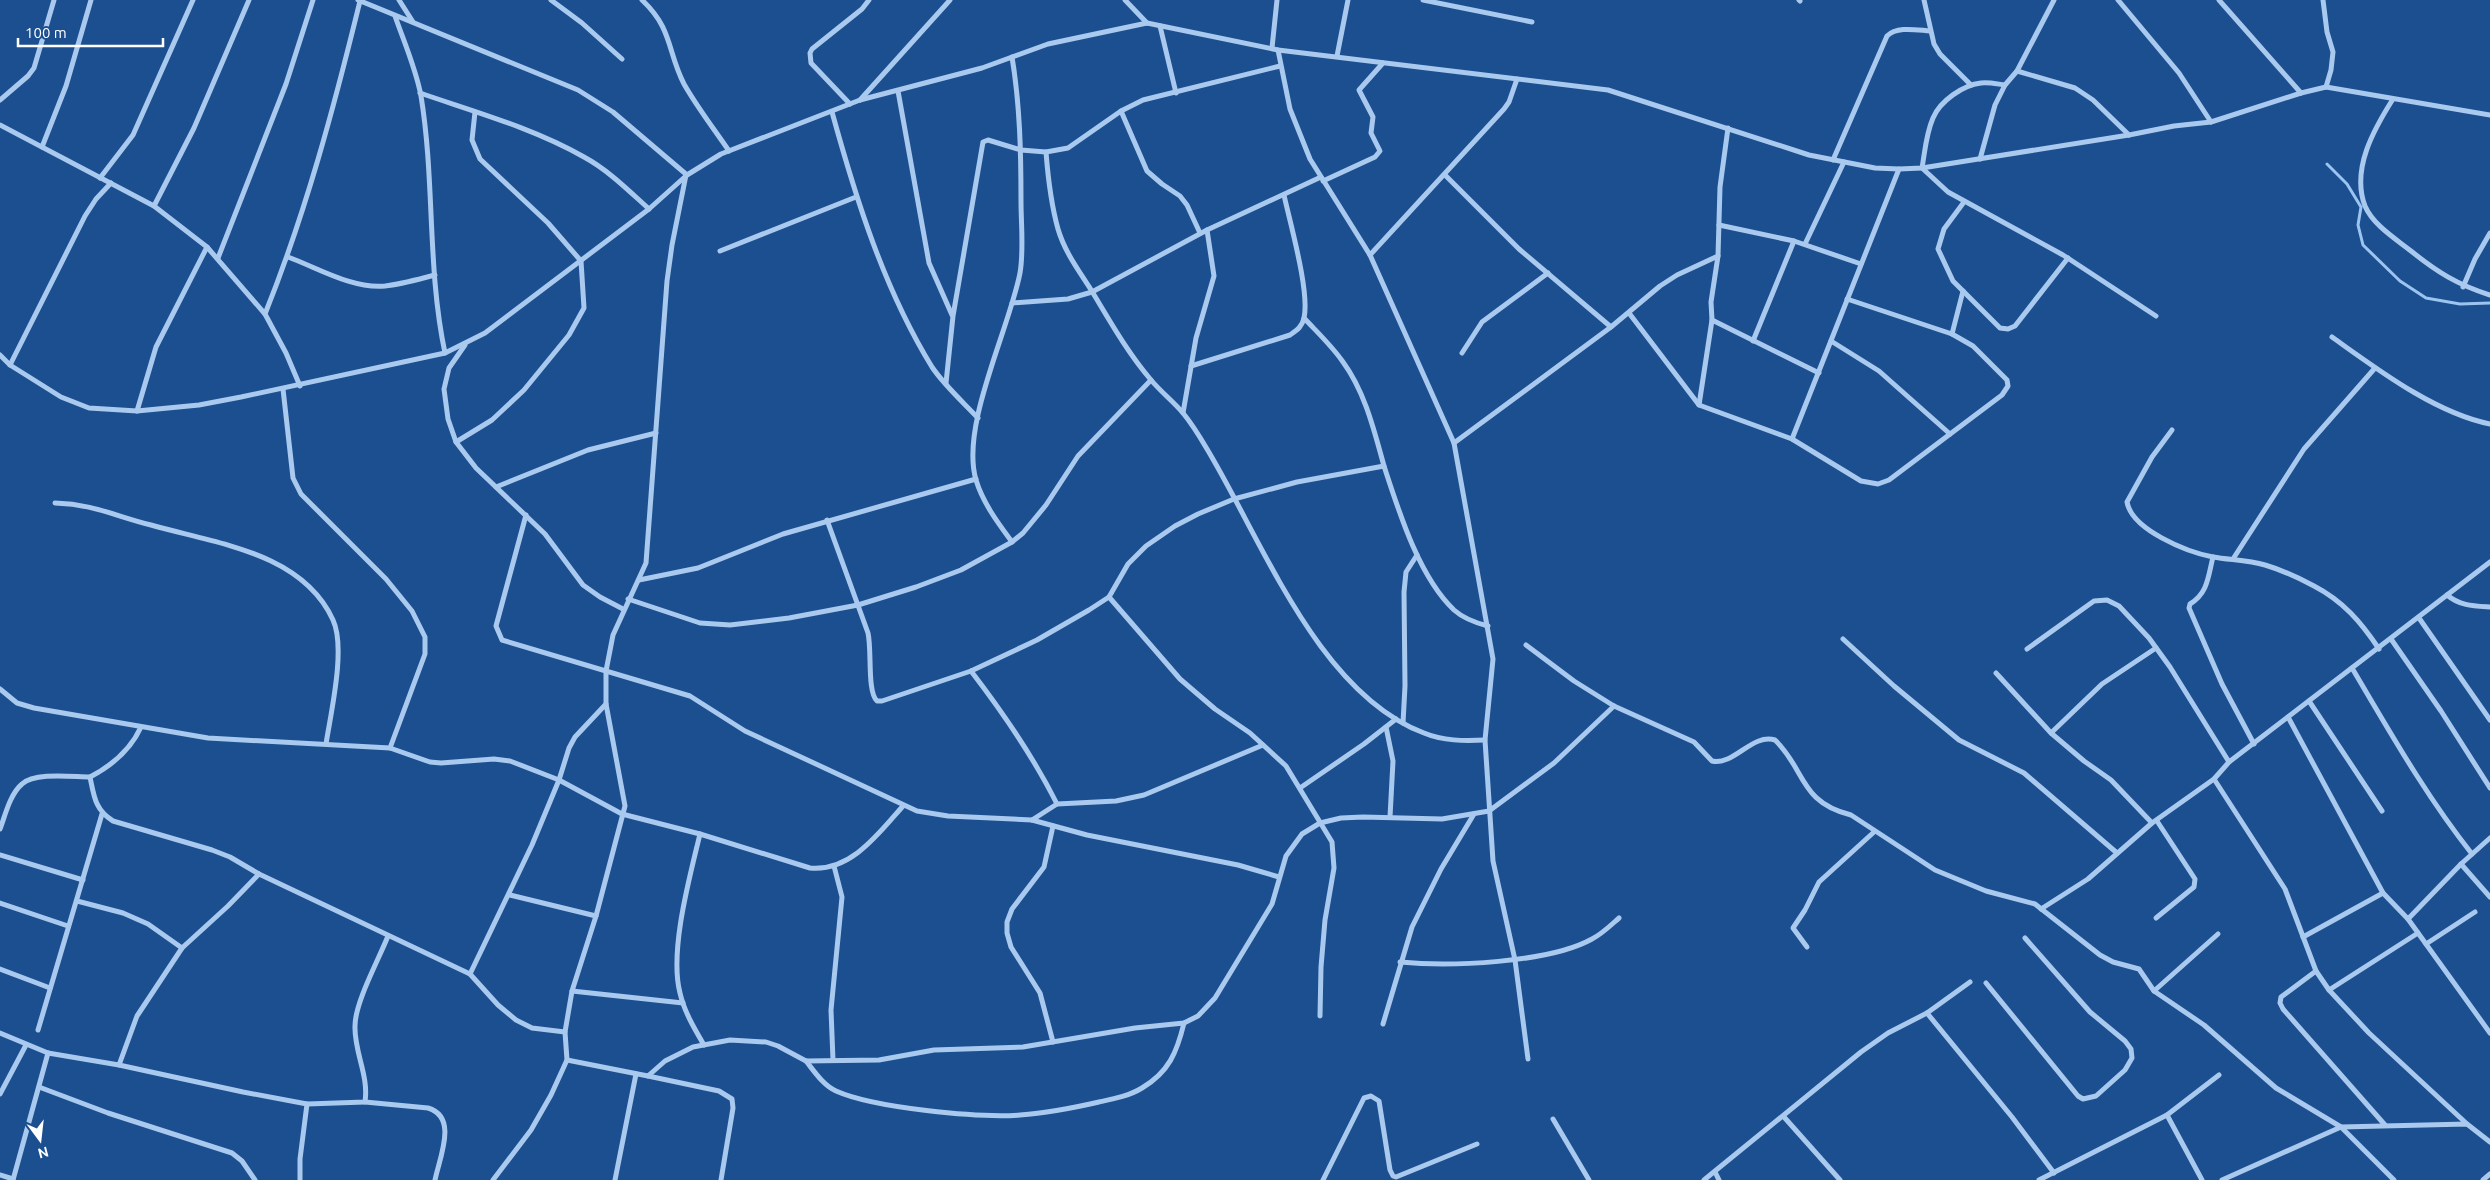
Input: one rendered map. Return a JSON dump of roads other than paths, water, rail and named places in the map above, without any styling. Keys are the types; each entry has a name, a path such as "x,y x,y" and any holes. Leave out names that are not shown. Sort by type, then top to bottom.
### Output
{"street":[{"path":"0,100 28,76 34,68 54,0"},
{"path":"42,147 66,86 91,0"},
{"path":"100,178 133,134 193,0"},
{"path":"154,206 194,128 248,2 241,0"},
{"path":"218,258 286,84 313,0"},
{"path":"264,314 288,257 329,127 359,0 578,90 613,112 687,175"},
{"path":"399,0 413,22"},
{"path":"551,0 582,23 622,59"},
{"path":"642,0 666,30 676,66 684,85 729,151"},
{"path":"850,104 811,62 810,53 812,48 862,9 869,0"},
{"path":"860,100 950,0"},
{"path":"1125,0 1147,23"},
{"path":"1277,0 1275,49 1292,119 1310,159 1370,255 1454,443 1488,626 1493,675 1485,740 1489,810 1497,886 1515,960 1528,1059"},
{"path":"1337,56 1348,0"},
{"path":"1423,0 1532,22"},
{"path":"1924,0 1930,31 1940,54 1971,85"},
{"path":"1980,159 1991,116 2004,85 2017,71 2054,0"},
{"path":"2118,0 2179,73 2211,122"},
{"path":"2219,0 2301,92"},
{"path":"2323,0 2327,32 2333,52 2331,70 2326,87"},
{"path":"395,16 420,93 429,159 436,304 445,353"},
{"path":"0,355 10,365 43,388 89,408 137,411 199,404 300,386 445,353 485,333 582,261 648,209 687,175 729,151 860,100 898,91 1012,57 1048,44 1147,23 1275,49 1608,90 1809,155 1844,162 1899,169 1922,168 2174,126 2211,122 2301,92 2326,87 2335,87 2490,115"},
{"path":"1160,26 1176,93"},
{"path":"1833,160 1887,36 1892,31 1898,30 1930,31"},
{"path":"1012,57 1018,90 1021,150 1020,274 978,418 974,448 976,479 987,506 1012,542"},
{"path":"1012,303 1068,299 1092,292 1200,233 1375,157 1380,151 1371,133 1373,117 1359,90 1383,63"},
{"path":"946,383 952,316 983,142 988,140 1021,150 1046,152 1068,148 1121,111 1143,100 1280,66"},
{"path":"2017,71 2075,88 2093,100 2129,135"},
{"path":"1370,255 1510,102 1517,79"},
{"path":"1922,168 1933,117 1952,96 1971,85 1990,83 2004,85"},
{"path":"898,91 929,264 952,316"},
{"path":"420,93 548,140 584,157 612,175 648,209"},
{"path":"2390,98 2367,144 2361,183 2365,206 2390,235 2437,272 2463,287 2490,296"},
{"path":"1121,111 1147,171 1180,196 1187,205 1200,233"},
{"path":"456,442 505,409 524,390 569,335 584,308 582,261 524,199 480,159 472,140 475,112"},
{"path":"832,112 856,196 908,324 934,368 978,418"},
{"path":"0,125 154,206 207,247 264,314 286,353 300,386"},
{"path":"1699,405 1712,320 1711,302 1718,256 1720,187 1728,128"},
{"path":"1046,152 1052,206 1058,230 1073,264 1092,292 1117,336 1150,380 1183,413 1207,449 1287,593 1332,663 1373,702 1403,723 1423,733 1447,739 1485,740"},
{"path":"1805,244 1844,162"},
{"path":"1922,168 1948,192 2068,258 2156,316"},
{"path":"1792,440 1846,299 1899,169"},
{"path":"493,1180 531,1130 551,1095 567,1060 565,1032 572,991 596,916 625,801 617,772 606,704 606,671 612,635 646,563 668,281 672,245 687,175"},
{"path":"1445,175 1519,250 1612,328"},
{"path":"10,365 85,216 96,199 111,183"},
{"path":"1191,366 1290,335 1300,329 1304,318 1304,292 1284,195"},
{"path":"720,251 856,196"},
{"path":"1964,202 1944,230 1938,249 1953,281 2000,328 2008,329 2015,326 2068,258"},
{"path":"1719,225 1805,244 1861,264"},
{"path":"1183,413 1196,338 1214,276 1207,230"},
{"path":"2463,287 2475,259 2490,233"},
{"path":"1753,342 1794,241"},
{"path":"137,411 153,353 207,247"},
{"path":"1454,443 1612,328 1660,286 1677,275 1718,256"},
{"path":"288,257 351,282 372,286 398,284 435,275"},
{"path":"1462,353 1482,322 1548,273"},
{"path":"1952,334 1964,291"},
{"path":"1629,313 1699,405 1792,440 1861,481 1878,484 1890,480 2002,395 2008,386 2007,380 1967,342 1952,334 1846,299"},
{"path":"1304,318 1342,361 1350,373 1372,421 1384,466 1418,555 1436,590 1455,611 1469,620 1488,626"},
{"path":"1712,320 1753,342 1819,373"},
{"path":"2332,337 2375,368 2432,401 2476,421 2490,424"},
{"path":"1831,341 1879,370 1950,434"},
{"path":"466,344 449,368 444,388 448,419 456,442 476,468 545,534 583,584 600,597 623,609"},
{"path":"2233,559 2304,449 2375,368"},
{"path":"628,599 700,623 722,624 789,618 858,605 916,587 952,573 1012,542 1023,533 1046,504 1078,456 1150,380"},
{"path":"283,389 294,478 301,494 386,579 412,611 425,637 425,654 390,748"},
{"path":"2172,430 2131,490 2127,502 2128,510 2136,521 2147,529 2191,551 2213,557 2264,564 2315,586 2336,599 2353,614 2379,649"},
{"path":"496,487 588,450 656,433"},
{"path":"828,520 871,643 870,682 873,698 877,701 882,701 971,671 1036,640 1109,597 1128,564 1146,546 1175,526 1234,499 1297,482 1384,466"},
{"path":"639,580 698,568 783,534 976,479"},
{"path":"55,502 95,507 147,524 252,553 289,570 313,590 333,620 338,642 335,691 326,744"},
{"path":"526,515 496,626 498,635 502,640 690,696 745,731 917,811 948,816 1032,820 1087,835 1238,865 1279,877"},
{"path":"1403,723 1406,686 1404,592 1406,572 1418,555"},
{"path":"2213,557 2203,593 2200,599 2190,604 2189,608 2222,684 2254,744"},
{"path":"2041,909 2088,879 2154,822 2214,780 2230,762 2490,562"},
{"path":"2447,595 2455,602 2490,607"},
{"path":"1109,597 1180,679 1215,709 1240,726 1286,766 1332,842 1334,868 1324,928 1320,1016"},
{"path":"2027,649 2094,601 2107,600 2119,606 2156,648 2230,762"},
{"path":"2419,618 2490,720"},
{"path":"1843,639 1894,686 1959,740 2030,778 2118,853"},
{"path":"2391,640 2441,711 2490,788"},
{"path":"1526,645 1574,681 1614,706 1694,742 1712,761 1718,762 1764,739 1775,740 1819,802 1838,812 1851,815 1874,832 1935,870 1986,891 2035,904 2100,955 2112,962 2139,969 2154,991 2204,1025 2276,1088 2341,1127 2394,1180"},
{"path":"2051,733 2102,684 2156,648"},
{"path":"2352,668 2443,817 2472,854"},
{"path":"971,671 1012,725 1039,768 1057,804"},
{"path":"1996,673 2051,733 2084,761 2111,780 2154,822 2196,879 2194,887 2156,918"},
{"path":"0,689 18,703 34,708 208,738 390,748 430,762 452,763 494,758 510,761 559,780 622,814 700,834 810,868 822,869 834,866 852,857 876,837 903,806"},
{"path":"2309,701 2382,811"},
{"path":"470,974 510,895 559,780 569,748 575,736 606,704"},
{"path":"806,1062 879,1060 934,1050 1023,1047 1135,1028 1184,1023 1198,1016 1215,998 1272,904 1279,877 1290,848 1302,834 1320,823 1348,818 1442,819 1489,810 1554,763 1614,706"},
{"path":"2288,717 2383,893 2408,919 2490,1033"},
{"path":"1300,788 1364,744 1396,719"},
{"path":"1386,726 1393,761 1390,817"},
{"path":"0,829 22,783 41,778 90,777 108,766 131,744 141,727"},
{"path":"1032,820 1057,804 1116,801 1144,795 1263,745"},
{"path":"38,1030 102,814 90,777"},
{"path":"2214,780 2285,890 2316,971 2329,990 2370,1032 2467,1124 2490,1142"},
{"path":"102,814 113,821 230,857 259,874 470,974 493,1000 516,1020 532,1028 565,1032"},
{"path":"1383,1024 1400,962 1412,928 1428,893 1474,814"},
{"path":"1053,826 1044,867 1012,909 1007,922 1007,933 1011,947 1040,993 1053,1042"},
{"path":"1807,946 1793,928 1805,910 1814,888 1825,874 1874,832"},
{"path":"700,834 680,936 678,964 679,990 683,1003 704,1045"},
{"path":"2408,919 2472,854 2490,839"},
{"path":"0,856 83,880"},
{"path":"2462,864 2490,897"},
{"path":"833,1060 831,1010 842,897 834,866"},
{"path":"119,1065 137,1016 182,948 228,906 259,874"},
{"path":"2303,937 2383,893"},
{"path":"510,895 596,916"},
{"path":"77,901 143,922 182,948"},
{"path":"0,903 68,926"},
{"path":"2426,944 2475,912"},
{"path":"1400,962 1515,960 1550,954 1592,940 1619,918"},
{"path":"2329,990 2418,933"},
{"path":"2154,991 2218,934"},
{"path":"366,1102 366,1077 356,1041 356,1013 388,936"},
{"path":"1986,983 2078,1096 2083,1099 2096,1096 2125,1070 2132,1058 2131,1049 2126,1041 2090,1012 2025,938"},
{"path":"0,969 50,988"},
{"path":"2316,971 2281,997 2280,1002 2283,1009 2385,1124"},
{"path":"1704,1180 1861,1052 1888,1033 1927,1013 1970,982"},
{"path":"572,991 683,1003"},
{"path":"1927,1013 2012,1117 2054,1173"},
{"path":"648,1076 665,1061 693,1047 730,1040 755,1040 778,1046 806,1062 820,1078 835,1090 884,1104 1018,1116 1058,1111 1108,1100 1142,1088 1163,1071 1172,1059 1178,1049 1184,1023"},
{"path":"0,1033 48,1053 119,1065 307,1104 366,1102 437,1110 443,1116 445,1133 436,1180"},
{"path":"0,1094 26,1044"},
{"path":"0,1175 13,1180 48,1053"},
{"path":"567,1060 718,1091 732,1100 721,1180"},
{"path":"615,1180 636,1074"},
{"path":"2039,1180 2167,1115 2219,1075"},
{"path":"39,1087 108,1113 232,1153 242,1161 255,1180"},
{"path":"1323,1180 1364,1098 1371,1096 1379,1101 1390,1170 1393,1176 1396,1177 1477,1144"},
{"path":"300,1180 300,1159 307,1104"},
{"path":"2167,1115 2202,1180"},
{"path":"1784,1116 1840,1180"},
{"path":"1553,1119 1589,1180"},
{"path":"2222,1180 2341,1127 2385,1124 2467,1124"},
{"path":"1715,1172 1719,1180"},
{"path":"2483,1180 2490,1174"}],"waterway":[{"path":"2327,164 2347,184 2361,207 2358,225 2363,245 2400,281 2426,298 2460,304 2490,303"}]}
